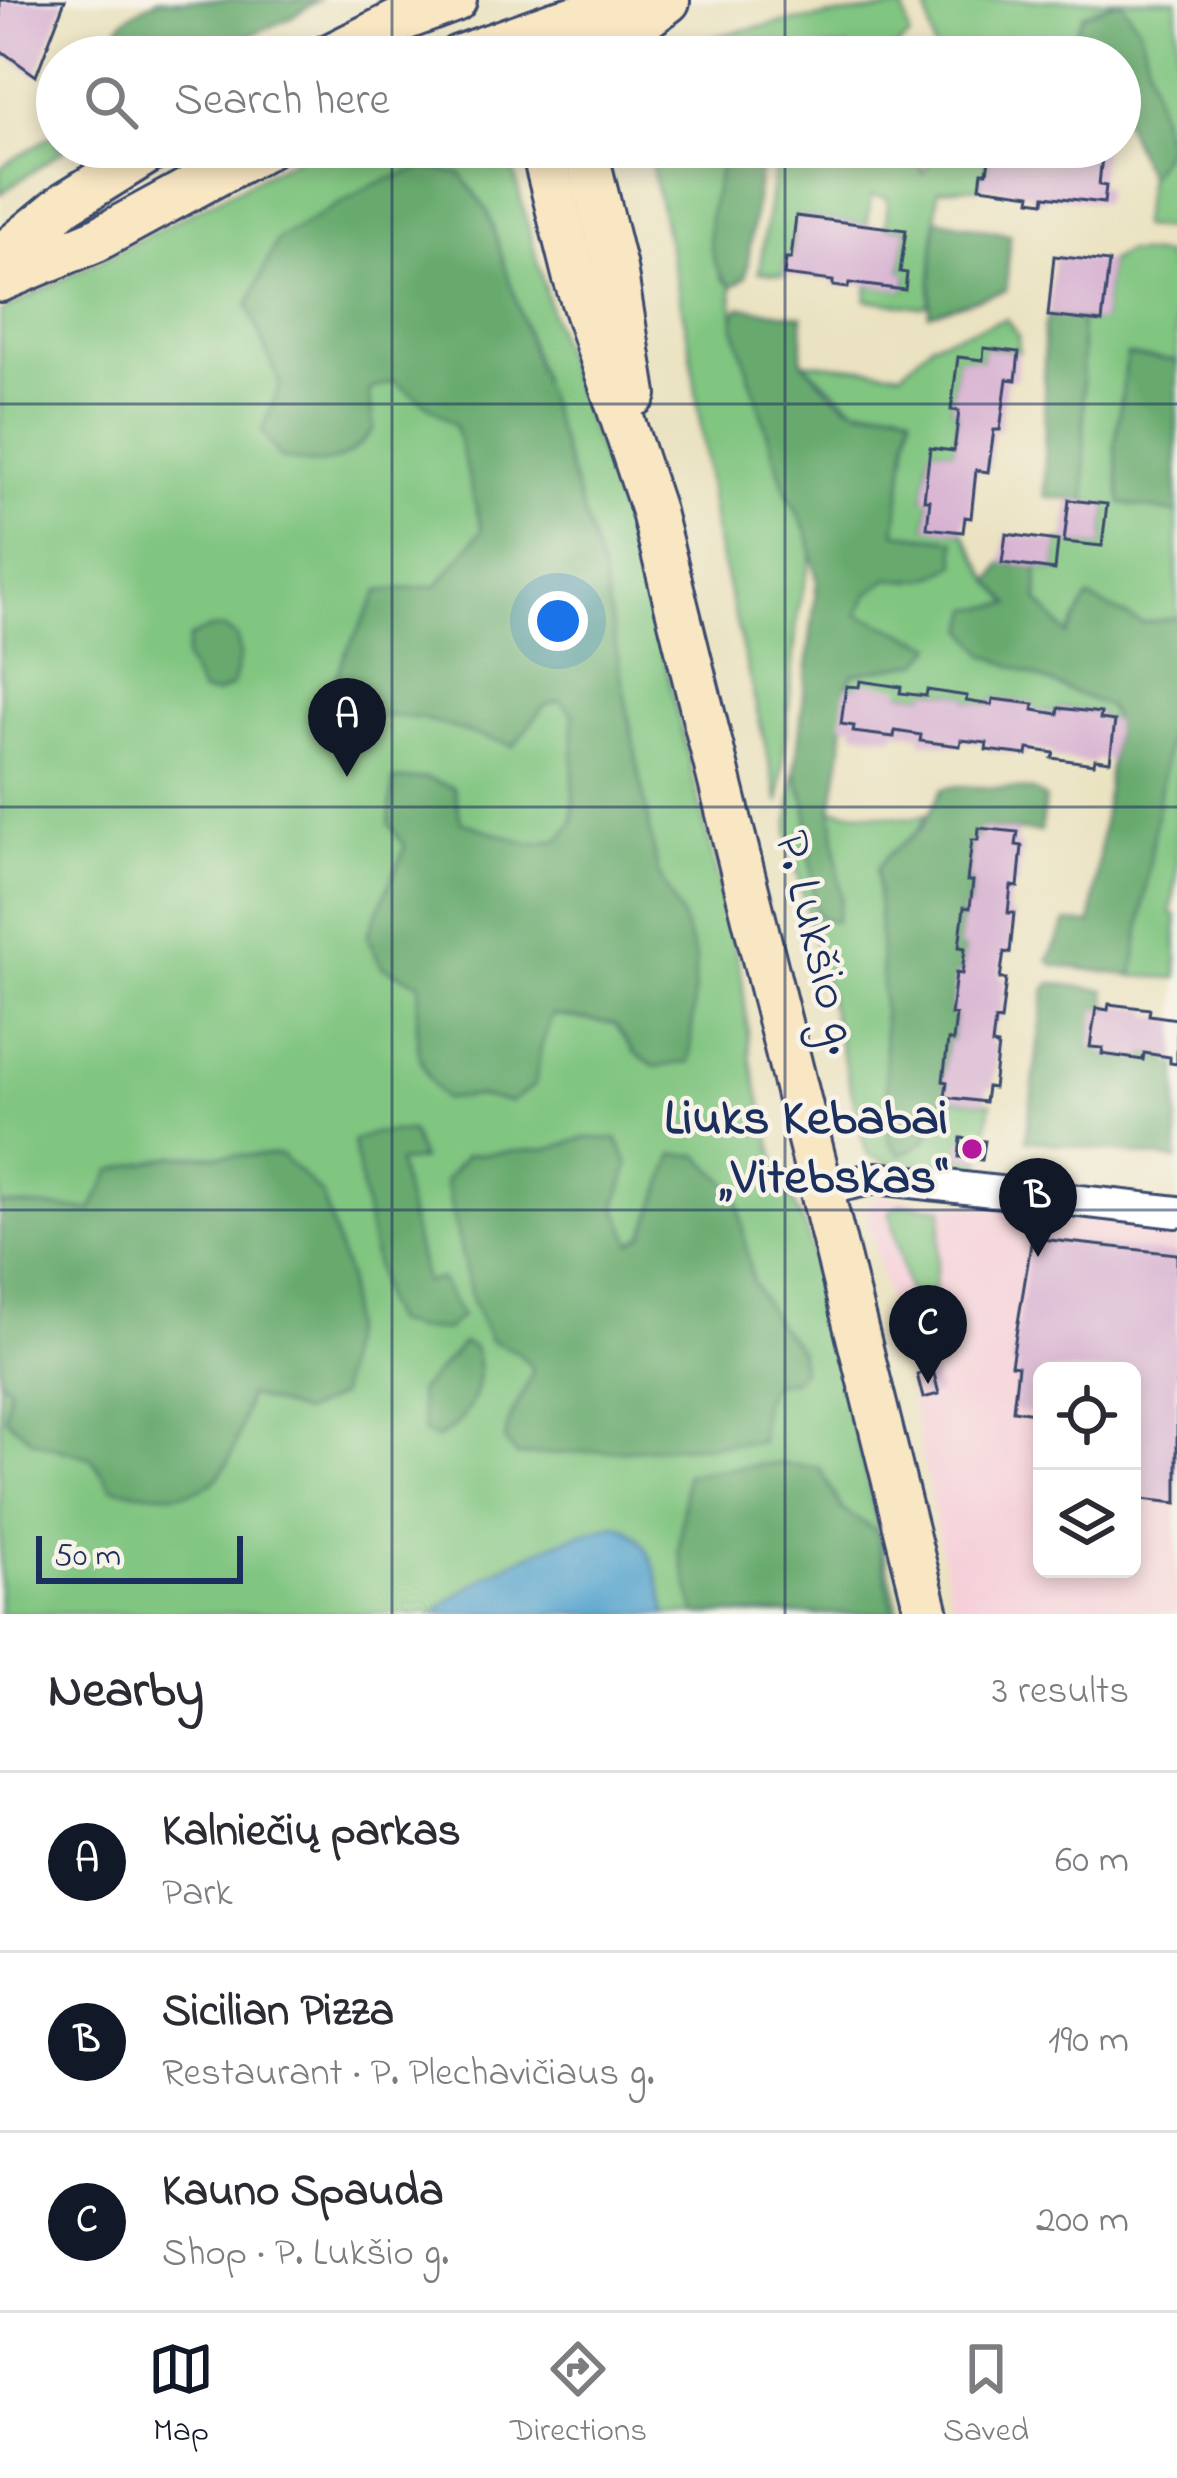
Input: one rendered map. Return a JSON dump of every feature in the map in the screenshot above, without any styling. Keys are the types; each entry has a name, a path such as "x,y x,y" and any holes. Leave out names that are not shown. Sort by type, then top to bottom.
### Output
{"main road":[{"path":"364,36 410,10 455,0"},
{"path":"534,29 642,0"},
{"path":"623,36 669,0"},
{"path":"0,257 66,203 122,168"},
{"path":"0,280 96,241 229,168"},
{"name":"P. Lukšio g.","path":"571,168 615,268 652,508 926,1614"}],"street":[{"path":"821,1190 876,1178 1177,1212"}],"shaded area":[{"path":"879,1196 1177,1228 1177,1614 954,1614 906,1375 868,1206"}],"green space":[{"path":"159,0 318,0 248,36 115,36 131,14"},
{"path":"1117,0 1083,15 1074,36 932,36 926,5"},
{"path":"1120,0 1177,0 1177,223 1170,229 1140,226 1148,177 1167,147 1141,66 1141,36 1132,36"},
{"path":"1120,0 1140,28 1167,147 1148,177 1141,161 1141,36 1074,36 1083,15"},
{"path":"904,8 910,36 722,36 808,19"},
{"path":"36,145 38,168 0,194 0,168"},
{"path":"278,168 513,168 557,335 644,576 742,978 751,1062 776,1163 807,1233 899,1614 0,1614 0,312"},
{"path":"421,168 461,174 488,212 602,572 658,873 696,958 690,1062 656,1067 635,1053 615,1024 552,1015 535,1085 511,1102 478,1096 444,1099 420,1058 420,983 382,967 367,936 405,847 389,824 393,780 426,778 454,788 461,822 530,844 559,840 573,822 573,714 560,701 544,706 514,746 420,718 338,713 331,696 344,656 379,591 437,586 482,530 455,425 394,381 369,390 374,429 352,451 333,461 280,458 262,431 280,385 248,306 277,240 370,186"},
{"path":"652,168 721,168 721,277 732,287 734,326 785,489 808,533 812,553 798,611 779,803 715,533 690,347"},
{"path":"721,168 760,168 746,277 732,287 713,256 709,238"},
{"path":"781,168 921,168 923,173 926,168 988,168 982,172 980,187 938,190 929,304 920,307 866,300 868,285 905,289 907,274 900,272 906,230 886,227 888,198 871,196 867,225 796,216 791,259 785,259 784,275 759,272 774,174"},
{"path":"936,219 1010,235 1006,290 929,314"},
{"path":"1126,252 1164,255 1174,275 1177,361 1127,355 1122,503 1177,513 1177,618 1142,623 1089,598 1067,635 1038,601 1037,568 1055,570 1058,541 1102,546 1107,505 1086,502 1081,320 1102,321 1109,262"},
{"path":"741,307 802,316 802,362 847,404 911,414 895,533 955,541 956,564 924,579 888,579 869,593 858,614 935,646 921,662 853,674 846,686 832,810 841,898 836,922 818,917 814,904 806,803 795,771 817,581 808,533 785,489 734,326 735,312"},
{"path":"1048,316 1081,320 1086,502 1045,496 1044,329"},
{"path":"1006,319 1018,336 1019,352 985,348 983,360 958,358 951,409 959,411 954,451 930,449 924,499 930,500 927,527 963,532 991,582 1012,604 986,655 1108,706 1115,721 1100,719 1100,713 1060,708 1058,714 1033,710 1033,704 994,699 992,705 928,690 926,696 846,686 853,674 921,662 934,646 857,615 869,593 888,578 914,581 945,538 895,533 911,414 899,408 855,408 802,362 902,372 933,342"},
{"path":"1127,355 1177,361 1177,513 1121,503 1115,446"},
{"path":"1002,563 1037,568 1038,601 1067,635 1088,598 1142,623 1177,618 1177,677 1133,976 1048,961 1066,922 1091,924 1115,721 1108,707 986,655 966,630 971,609 1011,604 991,582"},
{"path":"224,628 237,637 240,656 232,686 216,694 201,692 185,659 189,638"},
{"path":"1177,677 1177,873 1171,914 1176,915 1177,978 1133,976"},
{"path":"795,771 806,803 818,917 832,810 912,818 926,815 917,831 877,870 883,976 926,1140 945,1097 991,1103 985,1141 962,1138 959,1156 982,1160 978,1171 889,1163 867,1154 788,834"},
{"path":"942,789 1032,790 1045,798 1041,832 980,828 978,840 972,840 967,880 973,881 970,908 964,908 959,946 965,948 962,974 956,974 951,1014 956,1015 953,1041 948,1041 945,1093 927,1136 900,1154 889,1141 877,869 921,829"},
{"path":"1051,983 1105,990 1108,1010 1096,1009 1091,1047 1103,1048 1103,1054 1142,1059 1144,1053 1170,1057 1177,1064 1177,1160 1026,1140 1045,990"},
{"path":"411,1131 421,1159 398,1163 425,1282 440,1279 461,1316 446,1330 415,1329 393,1322 383,1303 353,1141 374,1133"},
{"path":"585,1138 617,1139 629,1165 616,1206 632,1243 644,1235 674,1154 698,1155 736,1191 752,1280 776,1323 799,1349 802,1371 793,1380 772,1384 762,1404 761,1442 517,1456 505,1441 533,1369 517,1352 490,1340 473,1304 445,1181 466,1155 550,1149"},
{"path":"281,1155 322,1194 348,1278 349,1325 339,1396 303,1413 248,1395 222,1472 210,1484 172,1494 112,1488 91,1458 33,1441 5,1418 9,1388 0,1378 0,1204 91,1210 112,1170 175,1156"},
{"path":"902,1204 943,1208 932,1308 911,1304 889,1211"},
{"path":"463,1343 473,1347 477,1386 458,1422 436,1438 424,1433 418,1392"},
{"path":"776,1463 820,1468 842,1509 876,1531 894,1614 696,1614 679,1551 686,1474"}],"water":[{"path":"616,1525 646,1549 667,1614 433,1614 472,1585 520,1559"}],"building":[{"path":"0,0 65,0 51,36 36,36 36,76 0,50"},
{"path":"988,168 1101,168 1104,203 1045,196 1044,202 1030,200 1031,194 980,187 982,172"},
{"path":"796,216 906,230 900,272 907,273 905,290 849,283 848,288 833,286 833,281 784,275 786,259 791,259"},
{"path":"1054,256 1109,262 1102,322 1048,316"},
{"path":"984,348 1019,352 1016,380 1007,379 988,472 976,470 971,518 965,517 963,532 927,528 930,500 924,500 930,448 954,451 959,411 951,410 958,357 983,360"},
{"path":"1069,500 1107,504 1102,546 1064,542"},
{"path":"1006,534 1058,541 1055,570 1002,563"},
{"path":"860,681 901,687 900,693 926,696 927,690 992,705 993,699 1034,704 1033,710 1058,714 1059,708 1101,713 1100,719 1115,721 1110,761 1095,759 1094,764 1052,758 1054,753 1028,749 1027,755 986,750 987,743 961,740 960,746 920,741 921,735 895,731 894,737 853,732 854,726 841,724 846,686 859,687"},
{"path":"979,828 1018,832 1016,845 1022,846 1018,887 1011,886 1008,913 1014,913 1010,953 1004,952 1000,979 1006,979 1001,1021 995,1020 992,1045 998,1046 993,1088 987,1087 985,1102 945,1097 947,1082 943,1081 948,1040 953,1041 956,973 962,974 965,948 959,947 964,907 970,908 973,881 967,881 972,840 978,840"},
{"path":"1109,1004 1150,1009 1149,1015 1177,1019 1177,1064 1170,1063 1170,1057 1144,1053 1143,1060 1102,1054 1103,1048 1090,1047 1096,1008 1108,1010"},
{"name":"Liuks Kebabai „Vitebskas“","path":"961,1138 985,1141 982,1160 959,1157"},
{"path":"1032,1238 1177,1254 1177,1503 1141,1499 1141,1362 1033,1362 1033,1413 1013,1410 1018,1366 1011,1365"},
{"path":"933,1370 939,1394 923,1398 917,1374"}],"place":[{"name":"Kalniečių parkas","path":"347,777"},
{"name":"Liuks Kebabai „Vitebskas“","path":"972,1149"},
{"name":"Sicilian Pizza","path":"1038,1257"},
{"name":"Kauno Spauda","path":"928,1384"}]}
